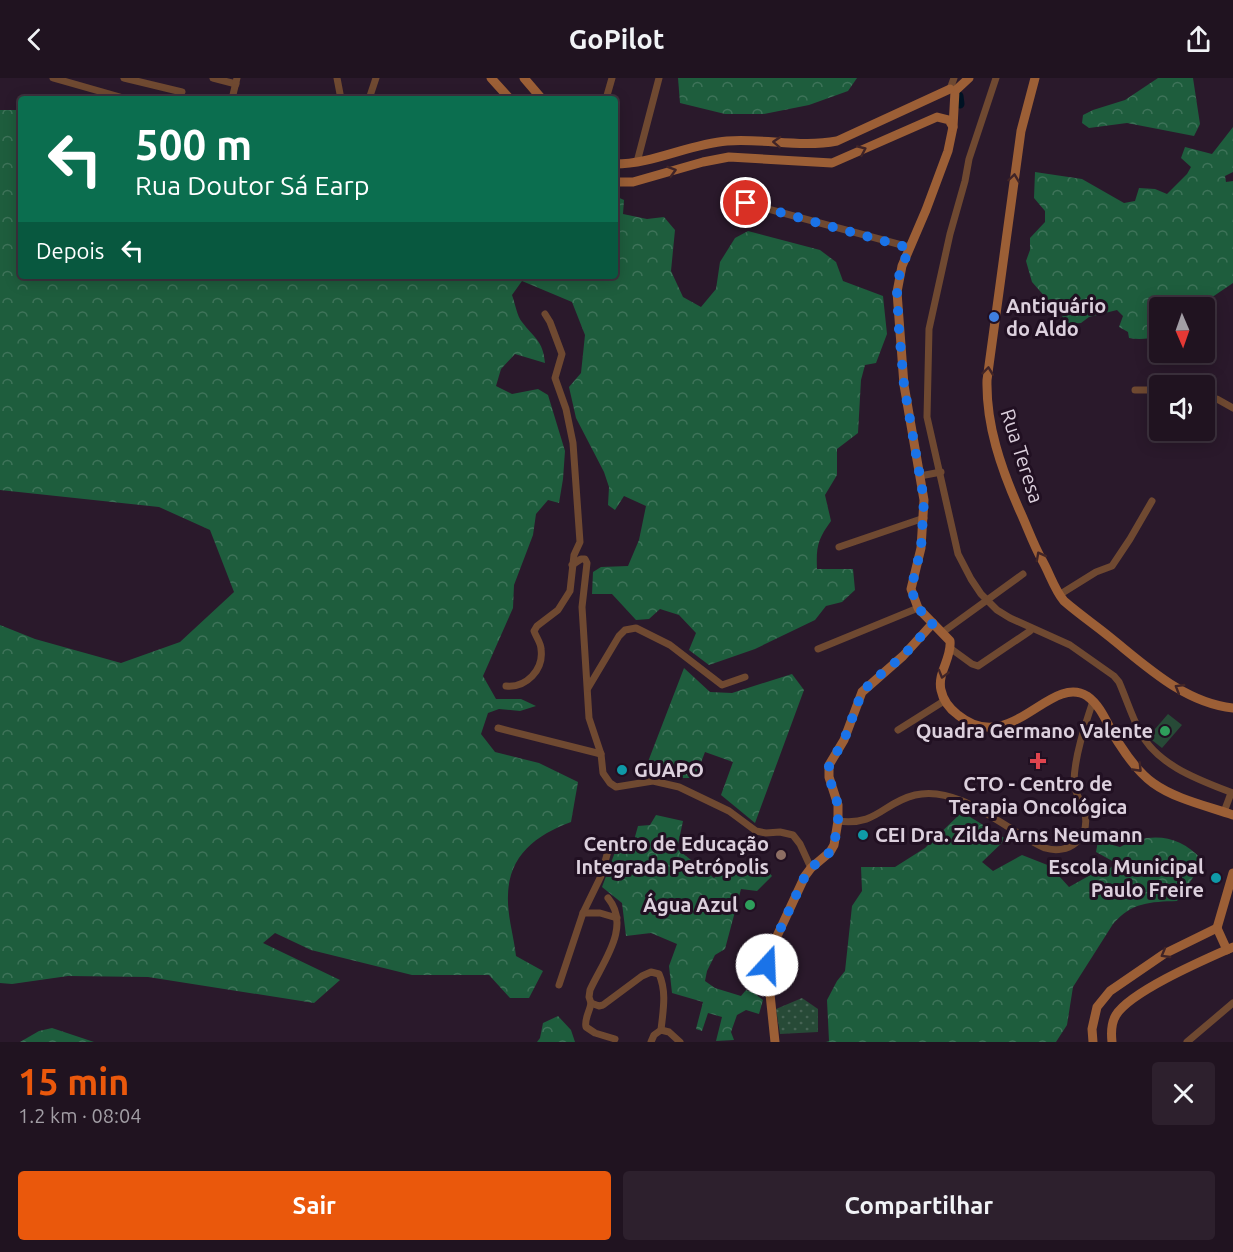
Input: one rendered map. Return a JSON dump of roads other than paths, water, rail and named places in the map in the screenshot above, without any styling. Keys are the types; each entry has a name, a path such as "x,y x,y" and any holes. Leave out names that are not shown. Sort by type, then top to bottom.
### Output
{"main road":[{"path":"524,78 539,96"},
{"path":"618,164 637,162 716,143 746,141 820,144 837,141 952,90 969,78"},
{"name":"Rua Teresa","path":"1035,78 1018,154 987,380 986,404 1006,481 1059,595 1078,613 1151,670 1181,690 1207,703 1233,708"},
{"path":"494,79 508,96"},
{"path":"952,90 953,127 948,151 909,248 898,279 897,292 904,385 924,500 921,548 911,589 918,608 933,623 946,630 950,641 940,679 944,700 962,718 981,728 1005,724 1064,692 1085,694 1093,701 1133,764 1151,782 1167,791 1228,813"},
{"path":"618,182 633,182 720,159 738,157 832,163 954,110"},
{"path":"937,117 949,120 953,127"},
{"path":"775,1042 767,965 771,949 805,876 830,852 836,835 838,805 829,777 829,765 844,740 862,692 903,656 933,623"},
{"path":"1093,1042 1092,1029 1097,1007 1110,990 1164,954 1217,928 1233,873"},
{"path":"1112,1042 1113,1023 1123,1007 1165,980 1230,949 1217,928"}],"street":[{"path":"53,78 116,96"},
{"path":"124,78 182,92"},
{"path":"213,78 236,81 233,96"},
{"path":"337,78 340,96"},
{"path":"370,96 376,78"},
{"path":"607,96 612,78"},
{"path":"637,162 659,78"},
{"path":"952,90 954,78"},
{"path":"996,78 969,159 929,329 927,417 958,554 970,579 997,610 1070,645 1106,669 1119,682 1139,730 1154,751 1179,769 1232,793 1228,813"},
{"path":"716,143 720,159"},
{"path":"746,203 909,248"},
{"path":"506,686 521,685 533,676 541,657 540,643 535,628 552,616 570,591 574,555 580,542 573,443 566,409 555,378 562,358 561,350 545,314"},
{"path":"1135,390 1149,390"},
{"path":"1215,399 1233,408"},
{"path":"920,476 941,472"},
{"path":"1059,595 1096,572 1112,566 1152,501"},
{"path":"839,547 924,518"},
{"path":"572,565 581,559 585,559 587,563 582,607 589,718 601,754 603,773 610,783 616,787 653,781 679,788 729,811 756,831 793,835 800,844 811,868"},
{"path":"946,630 1023,574"},
{"path":"818,649 918,608"},
{"path":"588,688 619,636 625,630 636,627 670,645 722,685 745,677"},
{"path":"950,648 969,663 978,666 1030,631"},
{"path":"898,730 944,700"},
{"path":"838,821 853,823 866,820 913,795 940,794 976,809 1045,848 1068,849 1077,843 1086,826 1085,813 1074,783 1080,745 1093,701"},
{"path":"498,728 601,754"},
{"path":"559,985 583,913 601,876 610,844"},
{"path":"608,898 613,904 617,918 614,942 590,990 591,1003 586,1028 615,1040"},
{"path":"583,913 591,912 617,918"},
{"path":"591,1003 603,1005 642,976 651,972 659,974 664,995 661,1030 654,1035 651,1042"},
{"path":"1187,1042 1233,1003"},
{"path":"661,1030 669,1032 680,1042"}],"waterway":[{"path":"959,96 960,104"}],"place":[{"name":"Antiquário do Aldo","path":"994,317"},
{"name":"Quadra Germano Valente","path":"1165,731"},
{"name":"CTO - Centro de Terapia Oncológica","path":"1038,761"},
{"name":"GUAPO","path":"622,770"},
{"name":"CEI Dra. Zilda Arns Neumann","path":"863,835"},
{"name":"Centro de Educação Integrada Petrópolis","path":"781,855"},
{"name":"Escola Municipal Paulo Freire","path":"1216,878"},
{"name":"Água Azul","path":"750,905"}]}
